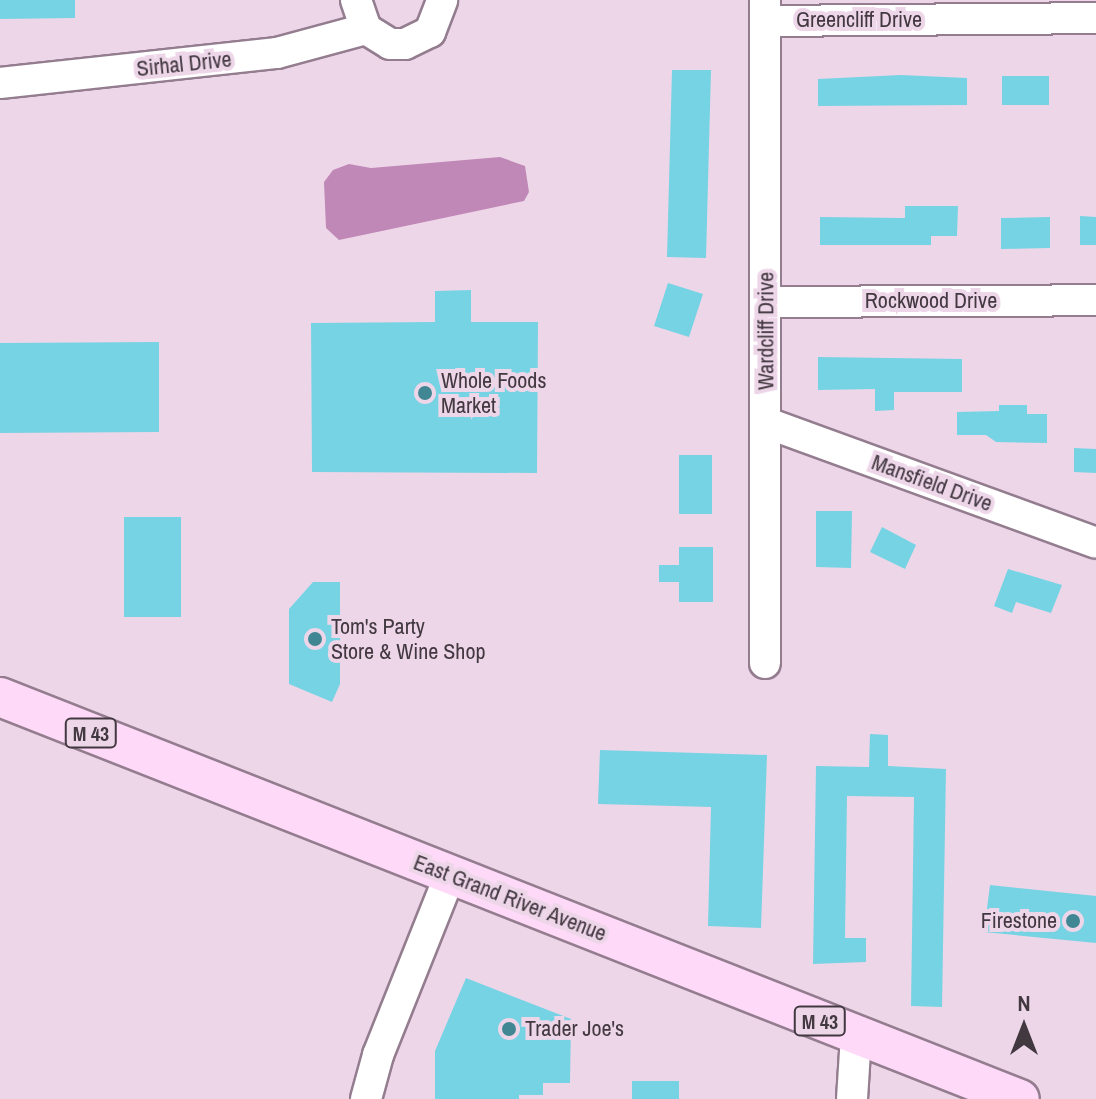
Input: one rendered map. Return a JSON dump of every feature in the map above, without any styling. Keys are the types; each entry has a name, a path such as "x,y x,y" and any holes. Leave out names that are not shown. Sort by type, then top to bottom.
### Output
{"main road":[{"name":"East Grand River Avenue","path":"0,697 1020,1099"}],"street":[{"path":"356,0 366,29 390,44 418,40 438,20 442,0"},
{"name":"Greencliff Drive","path":"765,10 1096,18"},
{"name":"Wardcliff Drive","path":"765,10 765,663"},
{"name":"Sirhal Drive","path":"0,83 265,55 366,29"},
{"name":"Rockwood Drive","path":"766,302 1096,300"},
{"name":"Mansfield Drive","path":"767,423 1096,543"},
{"path":"366,1099 378,1055 450,875"},
{"path":"852,1099 856,1035"}],"shaded area":[{"path":"500,157 525,166 529,192 524,201 339,240 326,228 324,182 333,170 349,164 371,168"}],"building":[{"path":"0,0 75,0 75,18 0,19"},
{"path":"672,70 711,70 706,258 667,257"},
{"path":"901,75 967,78 967,105 818,106 818,79"},
{"path":"1002,76 1049,76 1049,105 1002,105"},
{"path":"905,206 958,206 957,236 931,236 931,245 820,245 820,217 905,218"},
{"path":"1080,216 1096,217 1096,245 1080,245"},
{"path":"1050,217 1050,248 1001,249 1001,218"},
{"path":"668,283 703,294 689,337 654,326"},
{"name":"Whole Foods Market","path":"471,290 471,322 538,322 537,473 312,472 311,323 435,322 435,291"},
{"path":"159,342 159,432 0,433 0,343"},
{"path":"818,357 962,359 962,392 894,392 894,410 875,411 875,389 818,390"},
{"path":"999,405 1027,405 1027,414 1047,414 1047,443 996,442 986,435 957,435 957,412 999,411"},
{"path":"1074,448 1096,449 1096,473 1074,472"},
{"path":"679,455 712,455 712,514 679,514"},
{"path":"816,511 852,511 851,568 816,567"},
{"path":"124,517 181,517 181,617 124,617"},
{"path":"882,527 916,545 905,569 870,552"},
{"path":"679,547 713,547 713,602 679,602 679,582 659,582 659,565 679,565"},
{"path":"1008,569 1062,585 1051,613 1016,602 1012,613 994,606"},
{"path":"313,582 340,582 340,684 332,702 289,684 289,609"},
{"path":"870,734 888,735 888,766 946,769 942,1007 911,1006 914,797 847,796 845,938 866,938 866,962 813,964 816,766 869,767"},
{"path":"600,750 767,755 761,928 708,926 711,807 598,804"},
{"path":"990,885 1096,896 1096,943 984,932"},
{"name":"Trader Joe's","path":"466,978 571,1019 570,1083 543,1083 543,1095 519,1095 519,1099 435,1099 435,1051"},
{"path":"632,1081 679,1081 679,1099 632,1099"}],"place":[{"name":"Whole Foods Market","path":"425,393"},
{"name":"Tom's Party Store & Wine Shop","path":"315,639"},
{"name":"Firestone","path":"1073,921"},
{"name":"Trader Joe's","path":"509,1029"}]}
